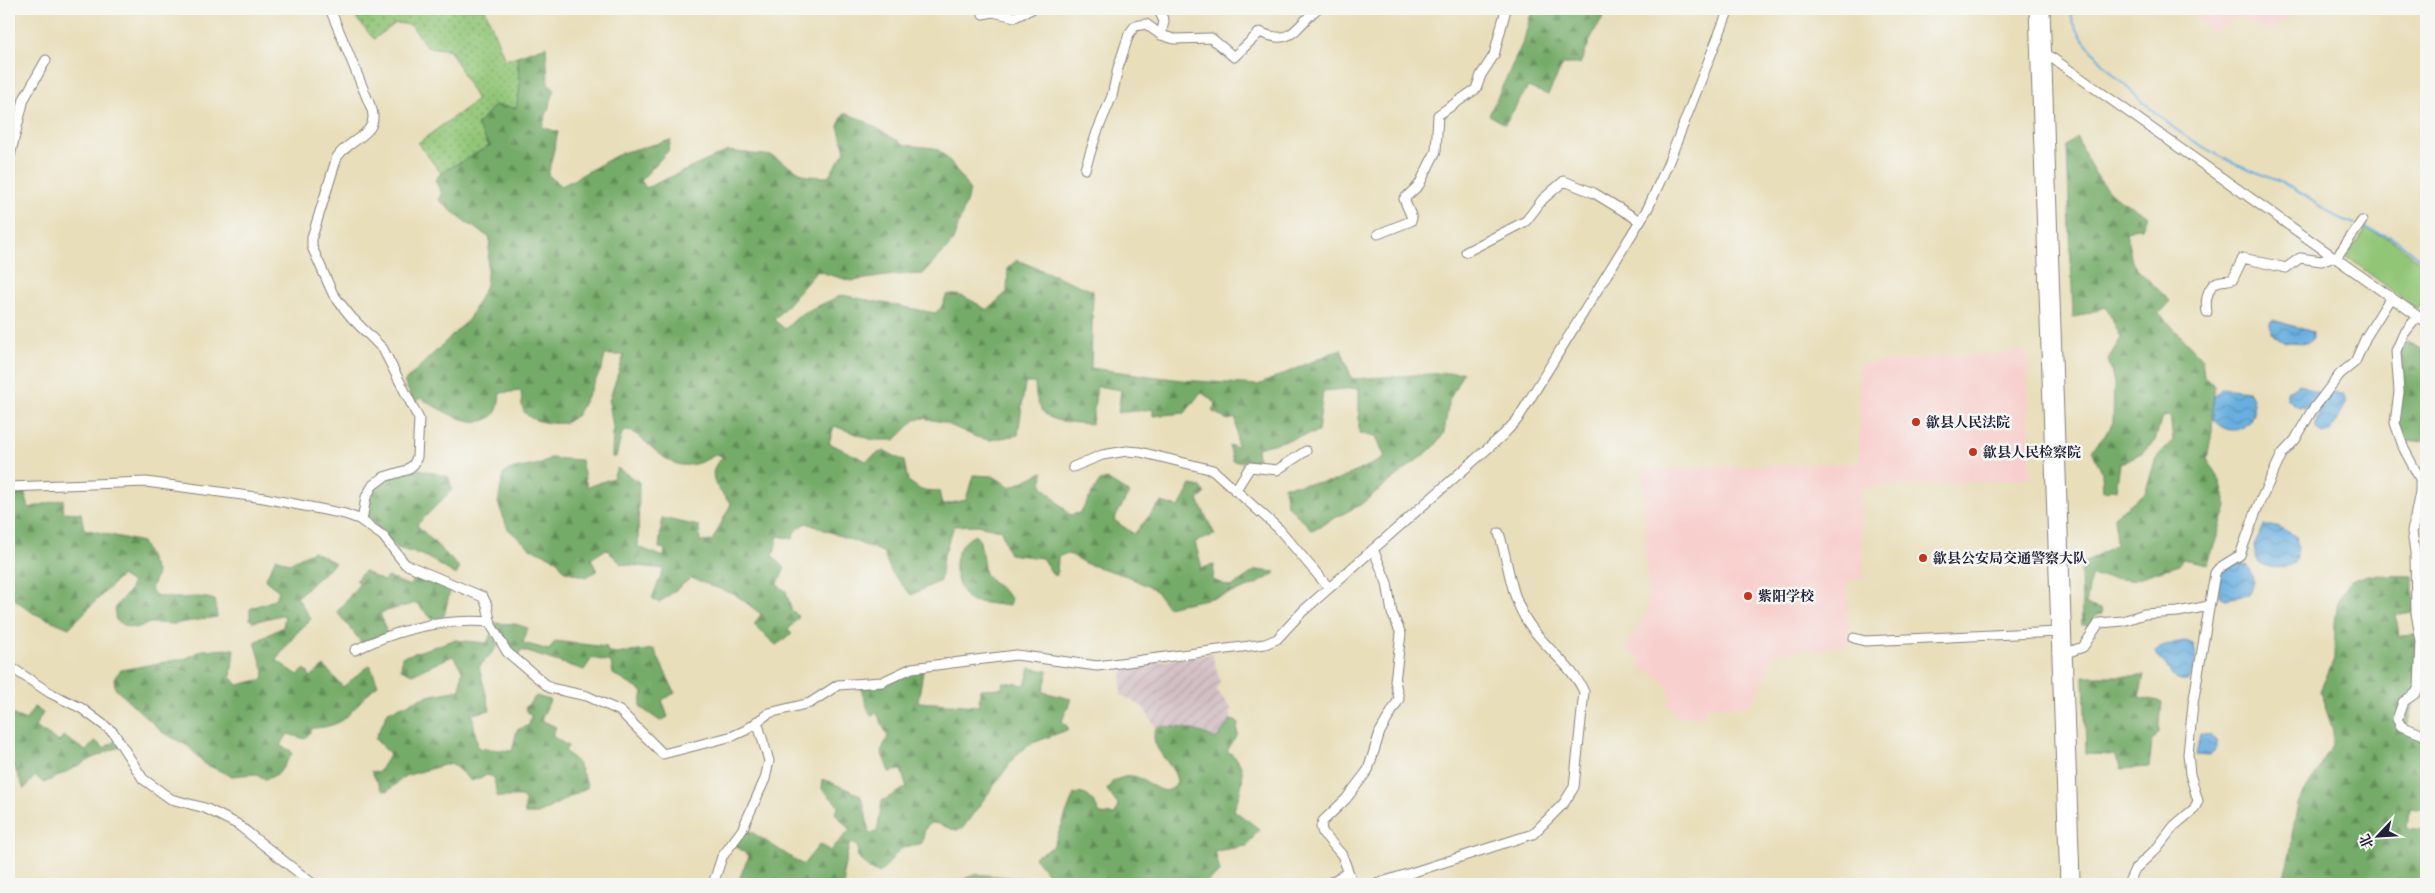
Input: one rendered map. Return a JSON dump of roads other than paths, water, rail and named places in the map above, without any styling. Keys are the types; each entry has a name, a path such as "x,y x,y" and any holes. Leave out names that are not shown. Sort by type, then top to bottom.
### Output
{"main road":[{"path":"2035,9 2066,884"},
{"path":"2044,9 2074,884"}],"street":[{"path":"330,9 372,110 374,121 371,128 342,150 337,158 312,237 312,247 333,294 351,317 385,353 417,412 420,424 417,458 414,464 406,470 384,477 373,485 366,497 362,521"},
{"path":"983,14 993,12 1015,18 1032,9"},
{"path":"1158,9 1164,21 1161,35"},
{"path":"1086,169 1097,132 1112,96 1118,68 1132,30 1139,24 1146,24 1161,35 1174,39 1211,38 1234,57 1260,32 1272,38 1282,38 1299,28 1317,9"},
{"path":"1378,234 1411,221 1412,218 1404,199 1419,185 1436,151 1438,115 1476,89 1481,75 1494,55 1506,9"},
{"path":"9,487 146,482 264,498 345,514 362,521 383,536 405,564 484,597 498,639 508,652 548,686 587,696 620,712 663,754 728,737 746,730 769,713 812,702 838,685 882,682 912,668 1016,655 1097,666 1265,644 1277,639 1303,610 1511,427 1640,221 1664,173 1729,9"},
{"path":"2045,53 2426,322"},
{"path":"9,160 24,99 46,60"},
{"path":"1466,252 1526,221 1543,199 1564,181 1594,193 1640,221"},
{"path":"2207,312 2206,299 2211,288 2217,282 2233,278 2243,258 2286,268 2300,258 2321,261 2335,257 2362,221"},
{"path":"2128,884 2135,869 2157,848 2174,826 2194,809 2198,801 2190,774 2188,754 2193,704 2215,573 2217,569 2236,558 2242,551 2258,506 2282,454 2295,440 2311,412 2340,374 2355,362 2366,337 2391,297"},
{"path":"2418,316 2403,335 2396,350 2395,361 2399,392 2395,422 2404,449 2420,479 2420,492 2412,532 2416,552 2416,612 2421,642 2420,678 2416,693 2403,702 2397,719 2401,726 2426,736"},
{"path":"1235,491 1250,467 1277,470 1306,451"},
{"path":"1073,467 1084,461 1109,453 1140,452 1211,470 1279,529 1329,588"},
{"path":"1376,884 1433,867 1488,846 1529,836 1564,803 1574,787 1584,692 1577,680 1533,631 1523,615 1514,593 1499,533"},
{"path":"1353,884 1342,855 1323,834 1321,825 1368,770 1380,732 1399,699 1395,681 1401,634 1392,613 1387,583 1373,549"},
{"path":"2066,653 2082,647 2099,623 2123,621 2144,614 2178,612 2209,606"},
{"path":"355,650 388,636 430,624 463,620 491,622"},
{"path":"1854,638 1865,642 2057,632"},
{"path":"9,666 50,693 80,708 112,732 143,780 171,799 205,808 237,824 313,884"},
{"path":"713,884 722,857 742,830 765,779 768,761 757,721"},
{"path":"1328,884 1348,872"}],"water":[{"path":"2273,320 2313,332 2313,339 2308,343 2285,342 2271,333 2270,322"},
{"path":"2300,384 2320,394 2309,408 2299,407 2287,399 2287,391"},
{"path":"2222,388 2248,391 2253,401 2251,418 2246,425 2239,429 2231,430 2222,427 2213,419 2214,396"},
{"path":"2334,391 2344,396 2346,404 2330,432 2322,434 2316,429 2318,413 2326,397"},
{"path":"2264,526 2277,526 2296,536 2298,548 2294,563 2285,567 2275,568 2265,566 2257,561 2254,546"},
{"path":"2235,564 2247,565 2252,576 2252,588 2249,595 2226,599 2219,596 2218,577 2221,571"},
{"path":"2186,641 2193,644 2195,648 2194,668 2190,678 2187,681 2182,681 2173,677 2165,664 2157,657 2155,651 2161,646"},
{"path":"2200,734 2211,735 2217,742 2217,748 2209,756 2196,755"}],"waterway":[{"path":"2070,9 2073,22 2082,38 2095,54 2127,87 2174,128 2214,153 2290,187 2330,212 2355,224"},
{"path":"2362,226 2399,241 2426,264"}],"place":[{"name":"歙县人民法院","path":"1916,422"},
{"name":"歙县人民检察院","path":"1973,452"},
{"name":"歙县公安局交通警察大队","path":"1923,558"},
{"name":"紫阳学校","path":"1748,596"}]}
